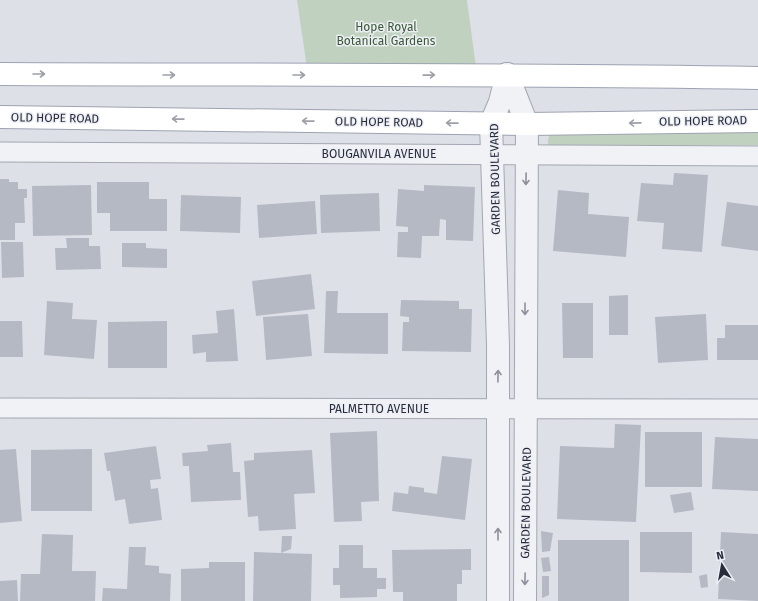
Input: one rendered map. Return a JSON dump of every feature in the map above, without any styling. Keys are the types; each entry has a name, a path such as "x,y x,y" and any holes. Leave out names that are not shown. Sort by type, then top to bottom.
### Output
{"main road":[{"path":"0,74 356,76 507,74 758,78"},
{"name":"OLD HOPE ROAD","path":"0,117 527,124 758,121"}],"street":[{"name":"GARDEN BOULEVARD","path":"498,601 497,281 491,123 500,102 507,74"},
{"name":"GARDEN BOULEVARD","path":"507,74 527,124 525,312 527,408 525,601"},
{"name":"BOUGANVILA AVENUE","path":"0,152 527,156 758,156"},
{"name":"PALMETTO AVENUE","path":"0,408 758,409"}],"green space":[{"name":"Hope Royal Botanical Gardens","path":"297,0 467,0 476,67 307,68"},
{"path":"758,129 758,145 548,145 548,139 552,130"}],"building":[{"path":"674,173 708,175 702,252 662,249 664,223 637,221 641,183 673,185"},
{"path":"0,179 9,179 9,182 18,182 18,189 27,189 27,198 24,198 25,223 15,223 15,240 0,240"},
{"path":"97,182 149,182 149,199 167,199 167,231 110,231 110,213 97,213"},
{"path":"91,185 92,235 33,236 32,186"},
{"path":"424,185 475,187 473,241 446,240 446,220 440,219 439,236 422,236 421,258 397,257 398,232 408,232 408,227 396,226 398,189 424,191"},
{"path":"558,190 589,193 588,214 629,217 626,257 553,251"},
{"path":"379,193 380,231 321,233 320,195"},
{"path":"181,195 241,197 240,233 180,231"},
{"path":"315,201 317,234 259,238 257,205"},
{"path":"727,202 758,206 758,251 721,246"},
{"path":"66,238 89,238 89,246 100,246 101,269 56,270 55,248 67,248"},
{"path":"1,242 23,242 24,277 2,278"},
{"path":"122,243 146,243 146,248 167,249 167,268 122,267"},
{"path":"311,274 315,309 256,316 252,281"},
{"path":"326,291 338,291 337,313 388,313 388,354 324,353"},
{"path":"628,295 628,335 609,335 609,296"},
{"path":"401,300 459,301 459,309 472,309 471,352 402,351 403,322 409,322 409,317 400,316"},
{"path":"47,301 73,303 72,319 97,320 94,359 44,355"},
{"path":"562,303 593,303 593,358 563,358"},
{"path":"234,309 238,361 206,362 206,352 193,354 192,335 218,333 216,311"},
{"path":"308,314 312,356 266,360 263,317"},
{"path":"706,314 708,360 658,363 655,317"},
{"path":"0,321 22,321 23,357 0,357"},
{"path":"167,321 167,368 108,368 108,322"},
{"path":"725,325 758,325 758,360 717,360 717,338 725,338"},
{"path":"615,424 641,425 636,522 557,519 560,446 614,448"},
{"path":"377,431 379,501 361,502 362,521 334,522 330,433"},
{"path":"645,432 702,432 702,487 645,487"},
{"path":"715,437 758,439 758,491 712,489"},
{"path":"231,443 233,472 240,472 241,500 191,502 189,466 183,466 182,453 208,451 207,445"},
{"path":"156,446 161,479 150,480 151,489 158,488 162,520 129,524 125,499 115,501 110,471 107,471 104,453"},
{"path":"16,449 22,521 0,523 0,450"},
{"path":"92,449 92,511 31,511 31,450"},
{"path":"312,450 315,493 294,494 296,529 259,531 258,516 248,517 244,461 254,460 254,453"},
{"path":"442,456 472,459 465,520 392,511 394,492 408,494 409,486 424,488 424,492 437,494"},
{"path":"691,492 694,510 674,513 670,495"},
{"path":"541,531 553,533 550,551 542,552"},
{"path":"640,532 692,532 692,573 640,572"},
{"path":"721,532 758,534 758,601 718,599"},
{"path":"42,534 73,535 72,571 96,571 95,601 20,601 21,574 40,574"},
{"path":"282,536 292,536 291,549 281,553"},
{"path":"558,540 629,540 629,601 558,601"},
{"path":"339,545 363,545 363,568 377,568 377,578 386,578 386,589 377,589 377,597 340,598 340,585 333,585 333,568 339,568"},
{"path":"129,547 146,547 145,565 159,566 159,573 171,574 170,601 102,601 103,588 127,589"},
{"path":"471,549 471,570 462,570 462,584 457,584 457,601 403,601 403,592 393,592 392,550"},
{"path":"254,552 312,554 311,601 253,601"},
{"path":"549,557 551,571 543,572 541,558"},
{"path":"209,562 245,562 245,601 181,601 181,569 209,568"},
{"path":"707,574 708,587 701,588 699,576"},
{"path":"542,576 549,576 549,595 542,598"},
{"path":"17,580 18,601 0,601 0,581"}]}
